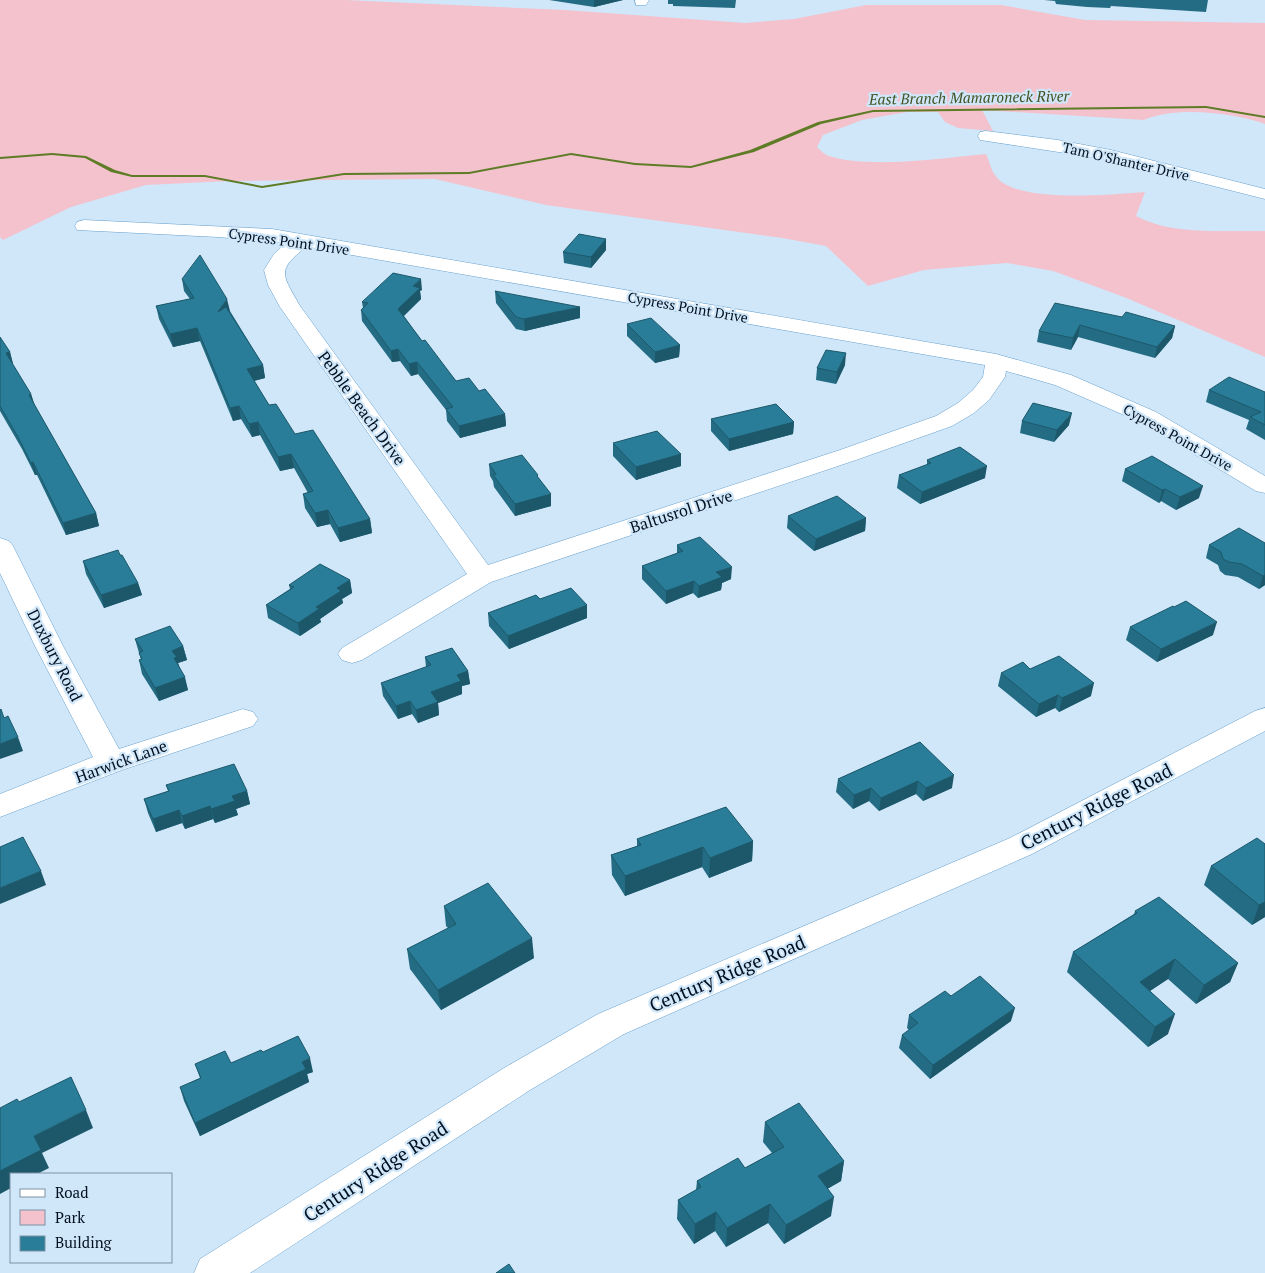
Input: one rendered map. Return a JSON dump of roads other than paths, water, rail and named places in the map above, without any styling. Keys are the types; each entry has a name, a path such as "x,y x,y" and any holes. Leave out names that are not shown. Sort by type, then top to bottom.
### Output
{"street":[{"name":"Tam O'Shanter Drive","path":"986,136 1077,148 1130,159 1265,194"},
{"name":"Cypress Point Drive","path":"84,226 272,235 844,333 996,361 1063,380 1148,417 1265,486"},
{"name":"Pebble Beach Drive","path":"301,241 285,253 274,266 273,272 290,307 482,576"},
{"name":"Baltusrol Drive","path":"352,654 482,576 775,480 944,420 966,408 981,395 994,377 996,361"},
{"name":"Duxbury Road","path":"0,546 49,646 111,762"},
{"name":"Century Ridge Road","path":"214,1273 517,1079 611,1024 1021,846 1265,718"},
{"name":"Harwick Lane","path":"0,806 111,762 243,719"}],"waterway":[{"name":"East Branch Mamaroneck River","path":"0,158 52,154 86,157 113,171 132,176 205,176 262,187 344,174 469,173 571,154 635,164 691,167 752,151 820,123 873,111 1206,107 1265,117"}]}
